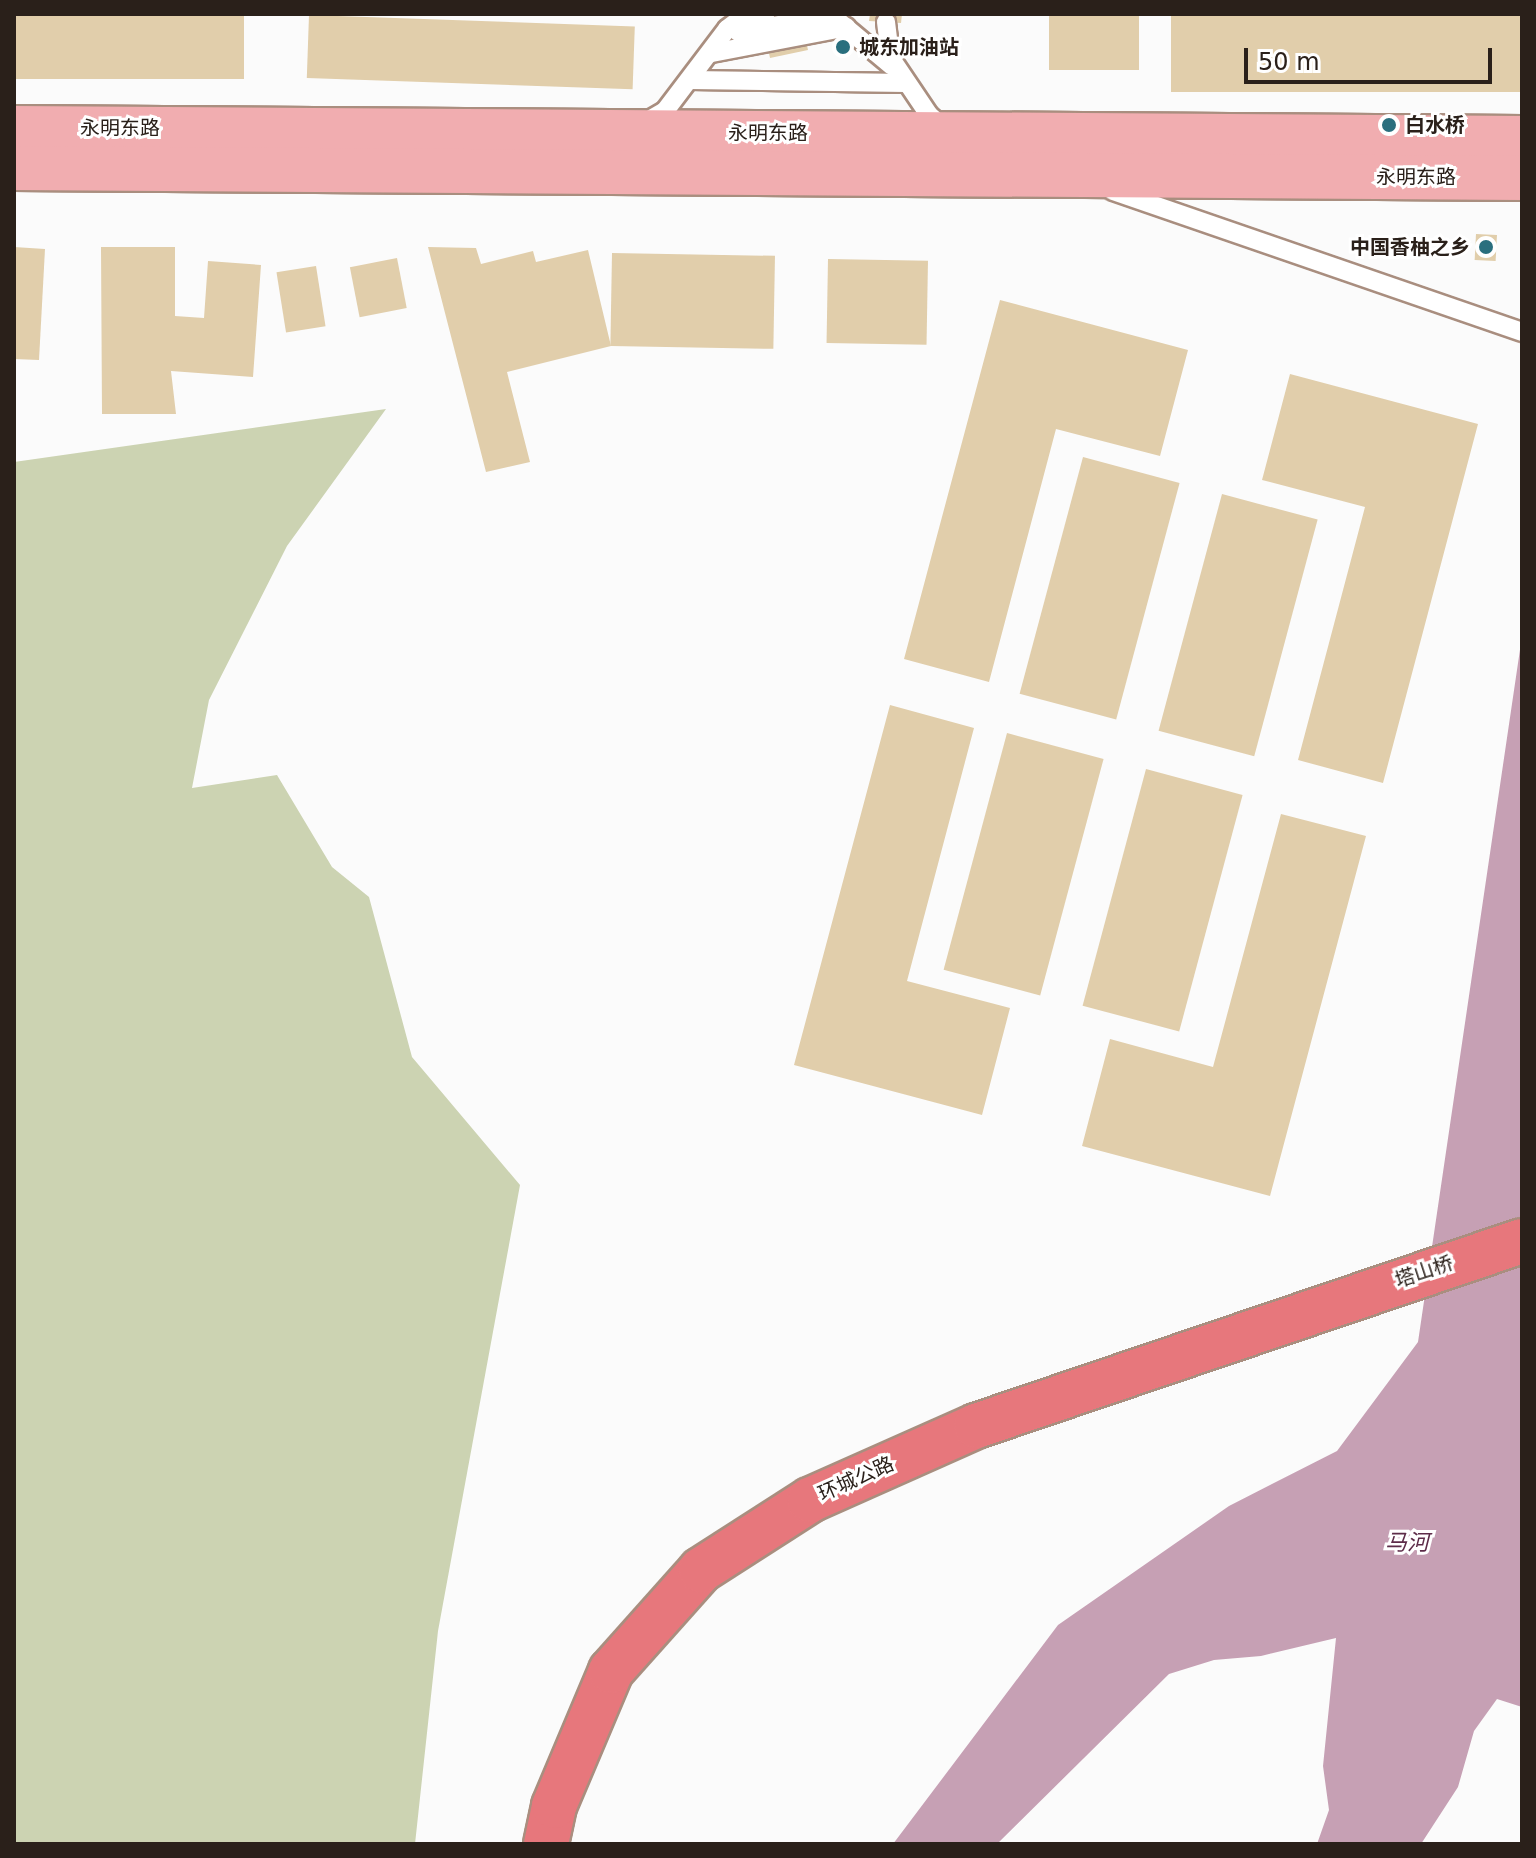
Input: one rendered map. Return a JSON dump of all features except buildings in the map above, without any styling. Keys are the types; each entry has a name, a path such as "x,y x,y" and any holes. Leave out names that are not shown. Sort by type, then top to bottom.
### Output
{"highway":[{"name":"塔山桥","path":"1325,1304 1522,1241"},
{"name":"环城公路","path":"546,1844 554,1806 611,1671 701,1570 810,1500 976,1426 1325,1304"}],"main road":[{"name":"永明东路","path":"14,128 956,134 1447,157 1522,178"},
{"name":"永明东路","path":"14,168 1066,175 1447,157 1522,138"}],"lane":[{"path":"624,132 665,111 724,34 739,20 765,14"},
{"path":"724,34 829,15 847,27 903,78"},
{"path":"886,22 890,57 903,78 929,115 956,134 1522,332"},
{"path":"712,53 847,27"},
{"path":"691,80 903,78"}],"green space":[{"path":"386,409 287,546 209,700 192,788 277,775 332,867 369,897 412,1057 520,1185 438,1631 415,1844 14,1844 14,462"}],"water":[{"name":"马河","path":"1522,636 1522,1707 1497,1699 1474,1731 1458,1787 1421,1844 1317,1844 1329,1810 1323,1766 1336,1638 1261,1656 1214,1660 1169,1674 997,1844 893,1844 1058,1625 1229,1506 1337,1451 1418,1342"}],"place":[{"name":"城东加油站","path":"843,47"},
{"name":"白水桥","path":"1389,125"},
{"name":"中国香柚之乡","path":"1486,247"}]}
